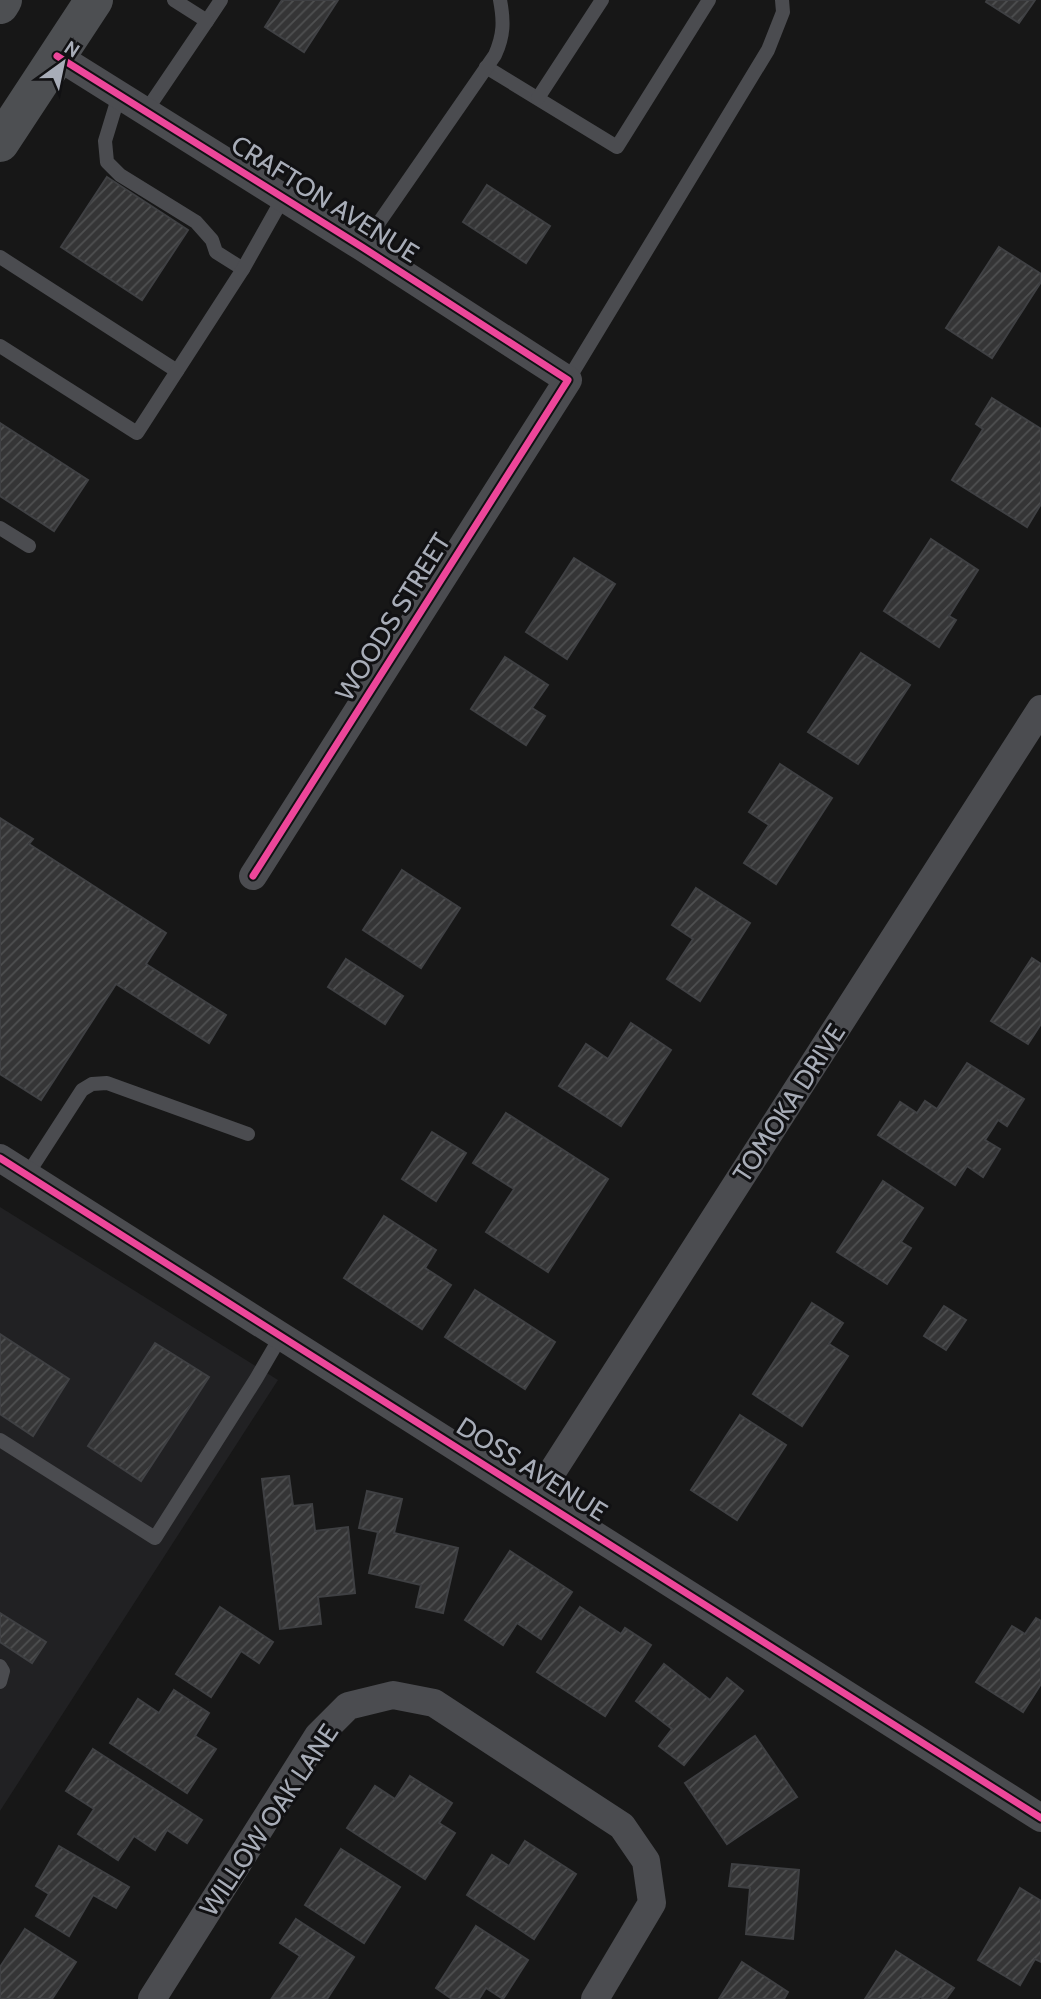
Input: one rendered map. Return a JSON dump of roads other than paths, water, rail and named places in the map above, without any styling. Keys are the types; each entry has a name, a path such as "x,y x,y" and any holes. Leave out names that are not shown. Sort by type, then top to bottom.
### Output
{"main road":[{"path":"0,5 3,0"},
{"path":"0,143 94,0"}],"street":[{"name":"CRAFTON AVENUE","path":"57,56 568,380"},
{"name":"WOODS STREET","path":"253,876 568,380"},
{"name":"TOMOKA DRIVE","path":"536,1497 1041,709"},
{"name":"DOSS AVENUE","path":"0,1158 1041,1818"},
{"name":"WILLOW OAK LANE","path":"152,1999 318,1736 348,1706 393,1695 434,1703 622,1826 646,1860 652,1903 595,1999"}],"lane":[{"path":"174,0 207,22"},
{"path":"146,111 221,0"},
{"path":"362,247 486,67 502,39 504,19 499,0"},
{"path":"538,99 602,0"},
{"path":"486,67 617,147 709,0"},
{"path":"568,380 768,50 783,12 782,0"},
{"path":"119,95 105,141 107,162 120,175 196,222 212,240 216,252 243,269"},
{"path":"0,346 137,433 243,269 283,198"},
{"path":"0,257 177,371"},
{"path":"0,528 29,546"},
{"path":"27,1175 82,1090 92,1084 107,1083 248,1134"},
{"path":"0,1440 155,1538 281,1336"},
{"path":"0,1666 3,1671 0,1682"}]}
